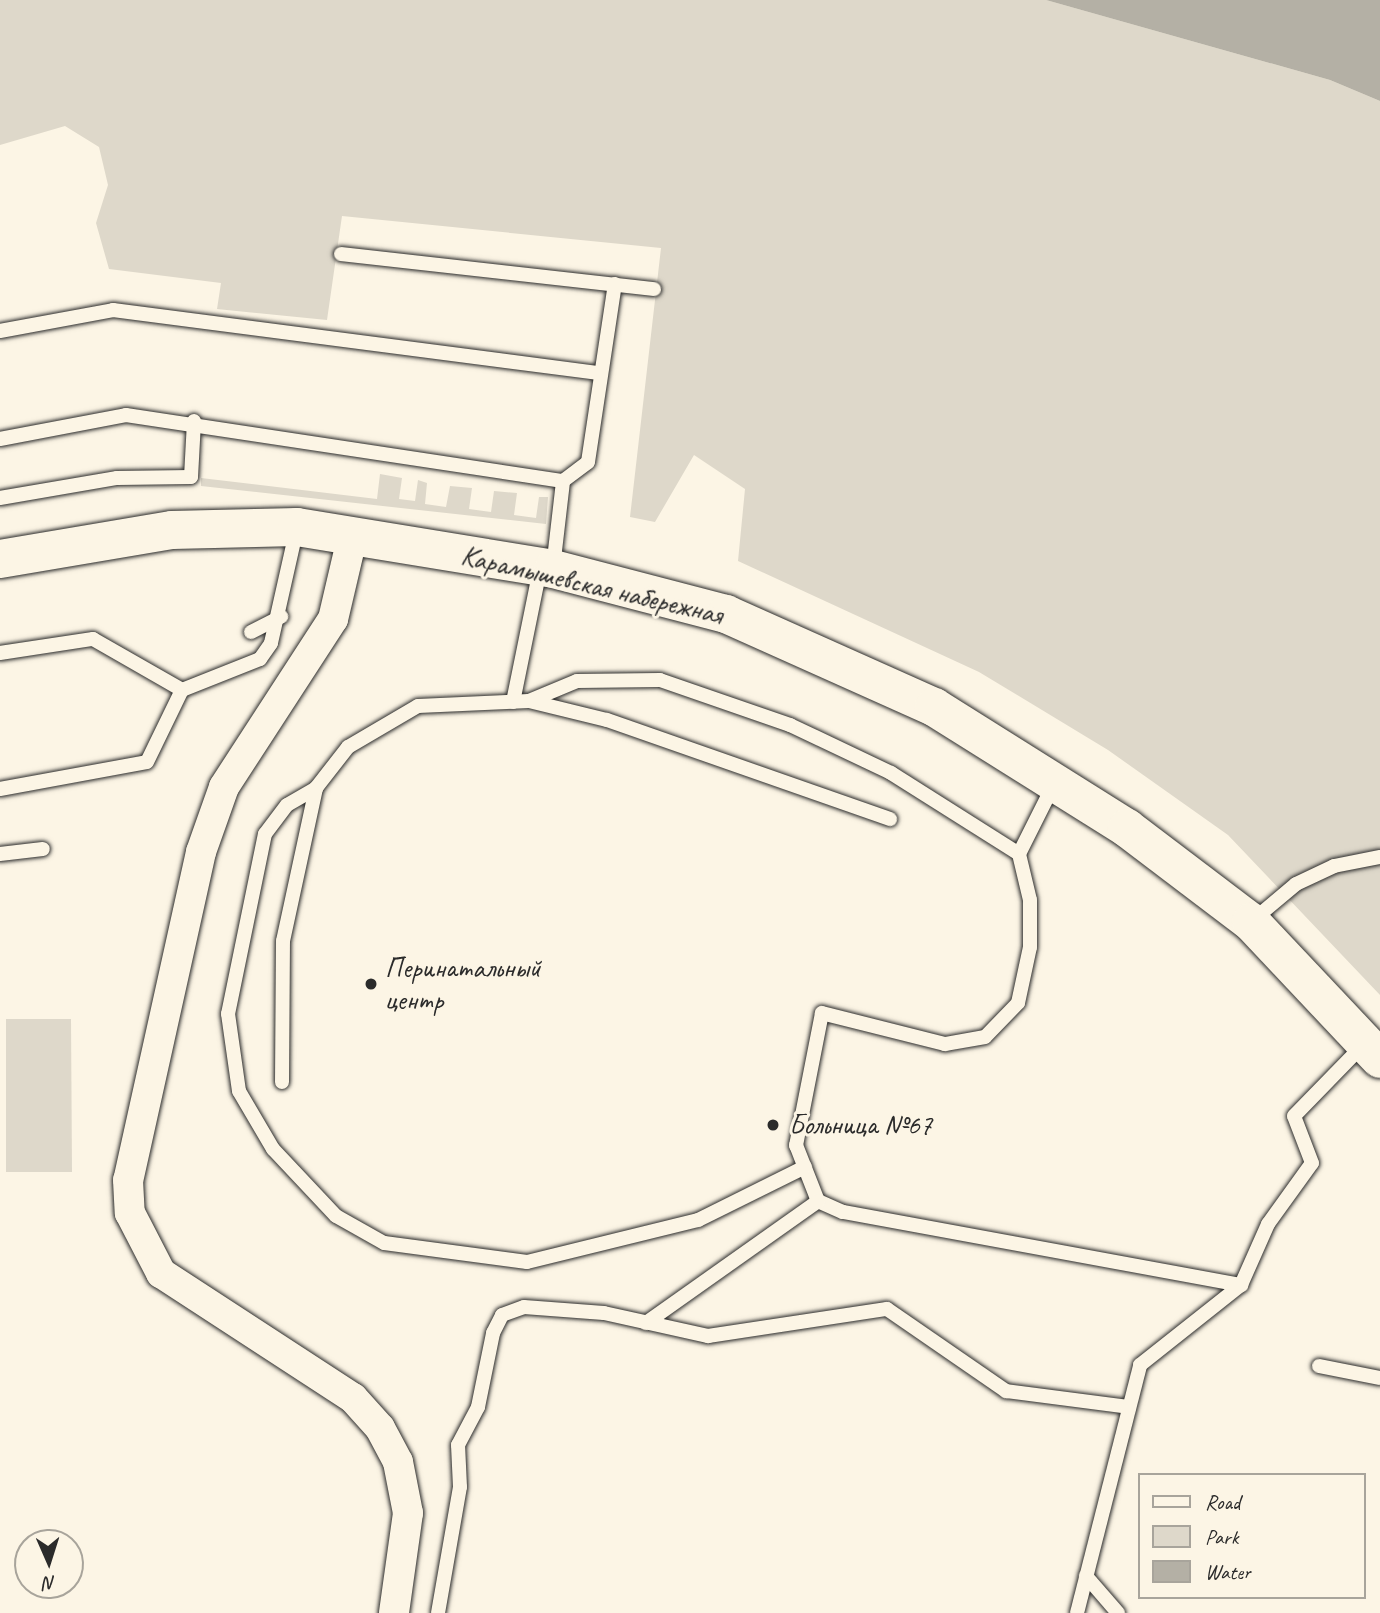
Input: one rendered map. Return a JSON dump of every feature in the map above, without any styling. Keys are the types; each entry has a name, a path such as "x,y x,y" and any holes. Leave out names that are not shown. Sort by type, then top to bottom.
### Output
{"street":[{"name":"Карамышевская набережная","path":"0,559 172,530 297,527 353,534 547,568 726,614 805,645 934,707 1128,828 1251,922 1373,1051"},
{"path":"353,534 333,619 224,787 201,852 128,1180 130,1213 161,1273 353,1398 380,1428 398,1462 408,1513 394,1613"}],"lane":[{"path":"341,254 654,289"},
{"path":"513,702 547,568 563,481 588,462 614,284"},
{"path":"0,331 113,310 601,373"},
{"path":"0,439 126,415 194,421 563,481"},
{"path":"0,498 117,478 191,477 194,421"},
{"path":"0,789 147,762 182,690 260,659 281,617 297,527"},
{"path":"251,632 281,617"},
{"path":"0,653 93,639 182,690"},
{"path":"529,701 577,681 660,680 790,725 891,773 1019,854"},
{"path":"805,1167 698,1220 527,1262 384,1243 336,1216 273,1149 239,1091 228,1014 265,834 287,805 316,788 348,747 418,706 529,701 607,720 890,819"},
{"path":"1055,783 1019,854 1030,924 1018,1003 985,1037 945,1044 822,1013 796,1145 818,1201 843,1212 1241,1285"},
{"path":"282,1082 282,941 316,788"},
{"path":"0,854 43,849"},
{"path":"1251,922 1296,884 1334,866 1380,857"},
{"path":"1077,1613 1140,1365 1241,1285 1268,1224 1312,1163 1294,1116 1373,1051"},
{"path":"646,1323 818,1201"},
{"path":"438,1613 460,1487 458,1445 478,1407 502,1315 524,1307 646,1323 708,1336 887,1309 1006,1391 1129,1407"},
{"path":"1319,1366 1380,1378"},
{"path":"1086,1576 1118,1613"}],"green space":[{"path":"0,0 1046,0 1330,80 1380,101 1380,995 1228,835 1108,750 979,672 738,561 745,489 694,455 655,522 630,517 661,248 342,216 327,320 217,309 221,283 109,269 96,223 108,185 99,147 65,126 0,145"},
{"path":"380,474 402,478 399,499 415,501 418,480 427,483 425,504 446,507 450,486 472,488 469,509 491,512 494,491 517,493 514,515 536,518 539,497 548,497 546,524 201,486 201,478 377,499"},
{"path":"6,1019 71,1019 72,1172 6,1172"}],"water":[{"path":"1046,0 1380,0 1380,101 1330,80"}],"place":[{"name":"Перинатальный центр","path":"371,984"},
{"name":"Больница №67","path":"773,1125"}]}
